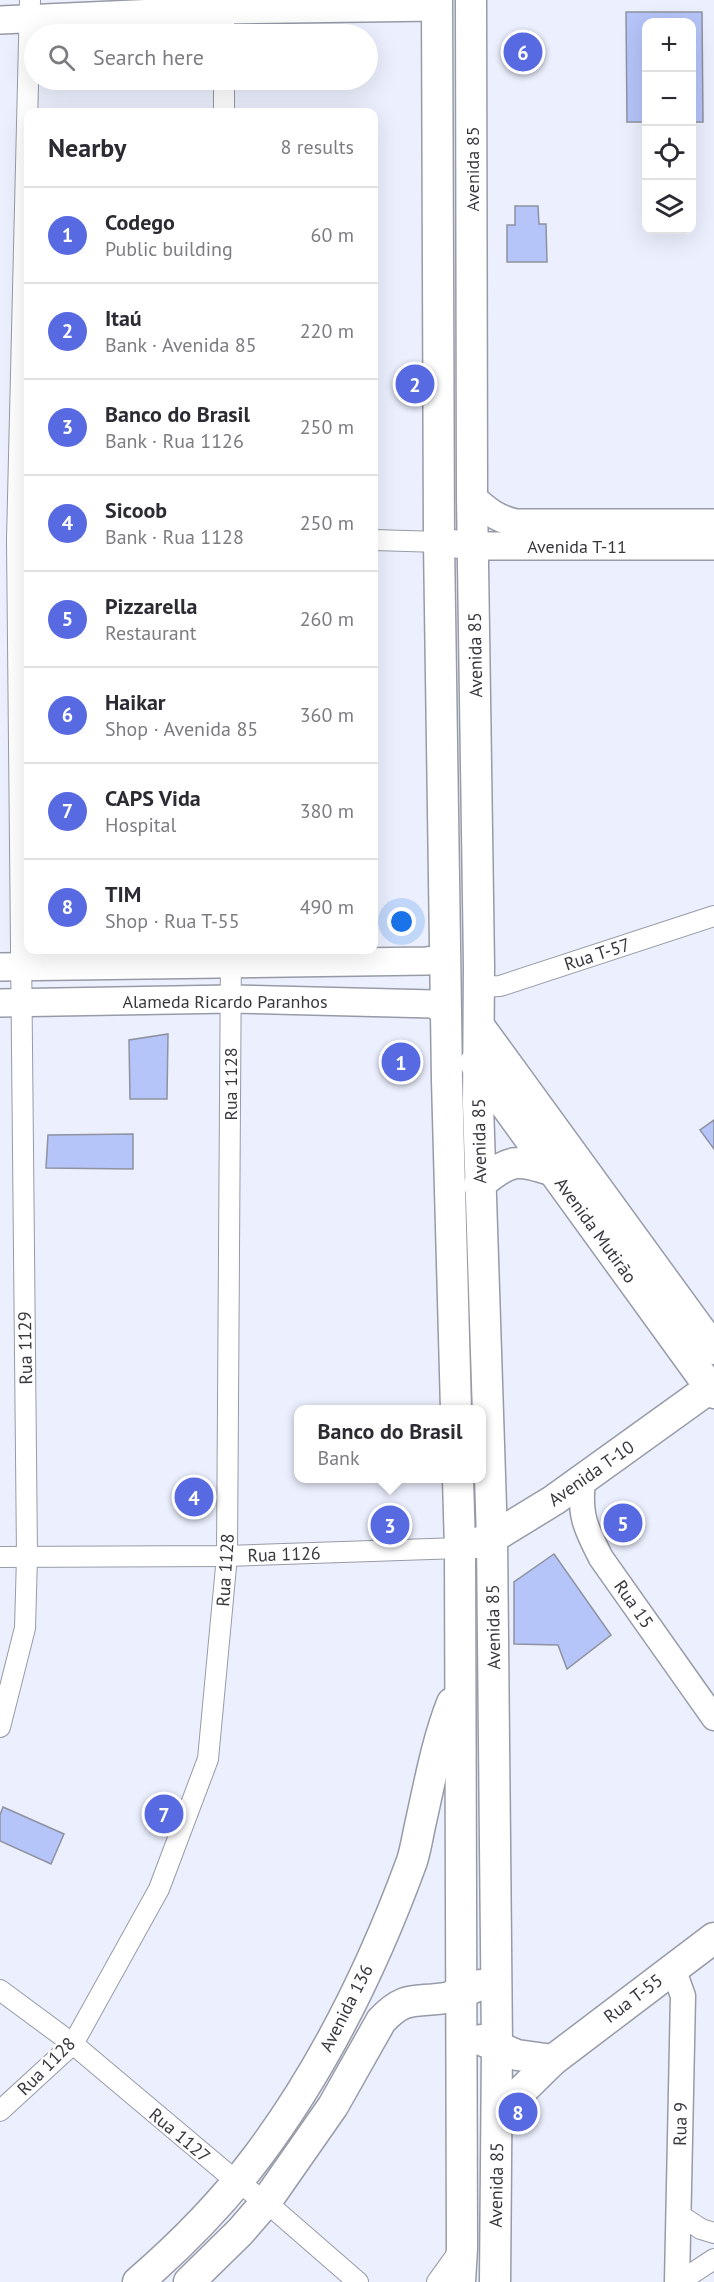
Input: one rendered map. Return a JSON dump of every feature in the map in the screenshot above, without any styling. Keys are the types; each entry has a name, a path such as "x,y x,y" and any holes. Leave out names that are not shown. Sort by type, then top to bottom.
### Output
{"main road":[{"name":"Avenida 85","path":"471,0 472,498 479,987 479,1185 492,1475 497,2047 495,2282"},
{"name":"Avenida 85","path":"445,2 439,542 456,1405"},
{"path":"0,20 30,9 224,15 445,2 462,272 473,300"},
{"path":"439,542 472,498"},
{"name":"Avenida T-11","path":"472,498 491,514 502,520 516,523 714,523"},
{"name":"Avenida T-11","path":"439,542 474,546 714,546"},
{"path":"441,616 460,637 466,1048 478,1068"},
{"name":"Alameda Ricardo Paranhos","path":"11,967 231,957 426,961 437,960 446,954"},
{"name":"Alameda Ricardo Paranhos","path":"11,1003 231,999 432,1004 447,1013"},
{"name":"Avenida Mutirão","path":"479,1026 714,1349"},
{"name":"Avenida Mutirão","path":"478,1068 713,1389"},
{"path":"479,1185 496,1171 523,1161 554,1172"},
{"name":"Avenida T-10","path":"460,1548 492,1538 555,1500 713,1389"},
{"path":"492,1475 498,1486 515,1499 526,1502 555,1500"},
{"name":"Avenida 85","path":"458,1483 462,1992 460,2282"},
{"name":"Avenida 136","path":"138,2282 160,2263 237,2182 258,2156 310,2077 360,1985 412,1859 442,1726 459,1683"},
{"name":"Rua T-55","path":"496,2115 553,2060 714,1938"},
{"name":"Avenida 136","path":"189,2282 240,2232 266,2202 333,2106 381,2020 393,2008 410,2001 442,1998 496,1978"},
{"path":"410,2001 434,2011 462,2030 497,2047 517,2055 553,2060"}],"street":[{"name":"Rua 1129","path":"30,9 30,24"},
{"name":"Rua 1129","path":"27,108 28,90"},
{"path":"224,90 224,108"},
{"name":"Rua 1129","path":"0,1727 25,1628 27,1557 11,1003 15,540 24,221"},
{"path":"378,540 439,542"},
{"name":"Rua T-57","path":"479,987 500,986 714,916"},
{"name":"Rua 1128","path":"0,2111 73,2044 159,1888 208,1760 227,1556 231,957"},
{"name":"Rua 15","path":"583,1479 580,1503 586,1529 601,1558 714,1718"},
{"name":"Rua 1126","path":"0,1557 227,1556 460,1548"},
{"name":"Rua 9","path":"673,1968 683,1996 678,2282"},
{"name":"Rua 1127","path":"0,1990 73,2044 237,2182 266,2202 358,2282"},
{"path":"678,2214 701,2229 714,2233"},
{"path":"437,2282 462,2248"},
{"path":"678,2282 714,2259"}],"building":[{"path":"626,12 702,12 703,122 696,122 696,18 642,18 642,122 627,122"},
{"path":"515,206 538,206 539,224 546,224 547,262 507,262 507,225 515,225"},
{"path":"168,1034 167,1099 130,1099 129,1040"},
{"path":"714,1120 714,1149 700,1130"},
{"path":"133,1134 133,1169 46,1168 48,1135"},
{"path":"554,1554 611,1635 567,1669 558,1645 514,1644 514,1582"},
{"path":"3,1807 64,1834 51,1864 0,1841 0,1815"}],"place":[{"name":"Haikar","path":"523,52"},
{"name":"Itaú","path":"415,384"},
{"name":"Codego","path":"401,1062"},
{"name":"Sicoob","path":"194,1497"},
{"name":"Pizzarella","path":"623,1523"},
{"name":"Banco do Brasil","path":"390,1525"},
{"name":"CAPS Vida","path":"164,1814"},
{"name":"TIM","path":"518,2112"}]}
